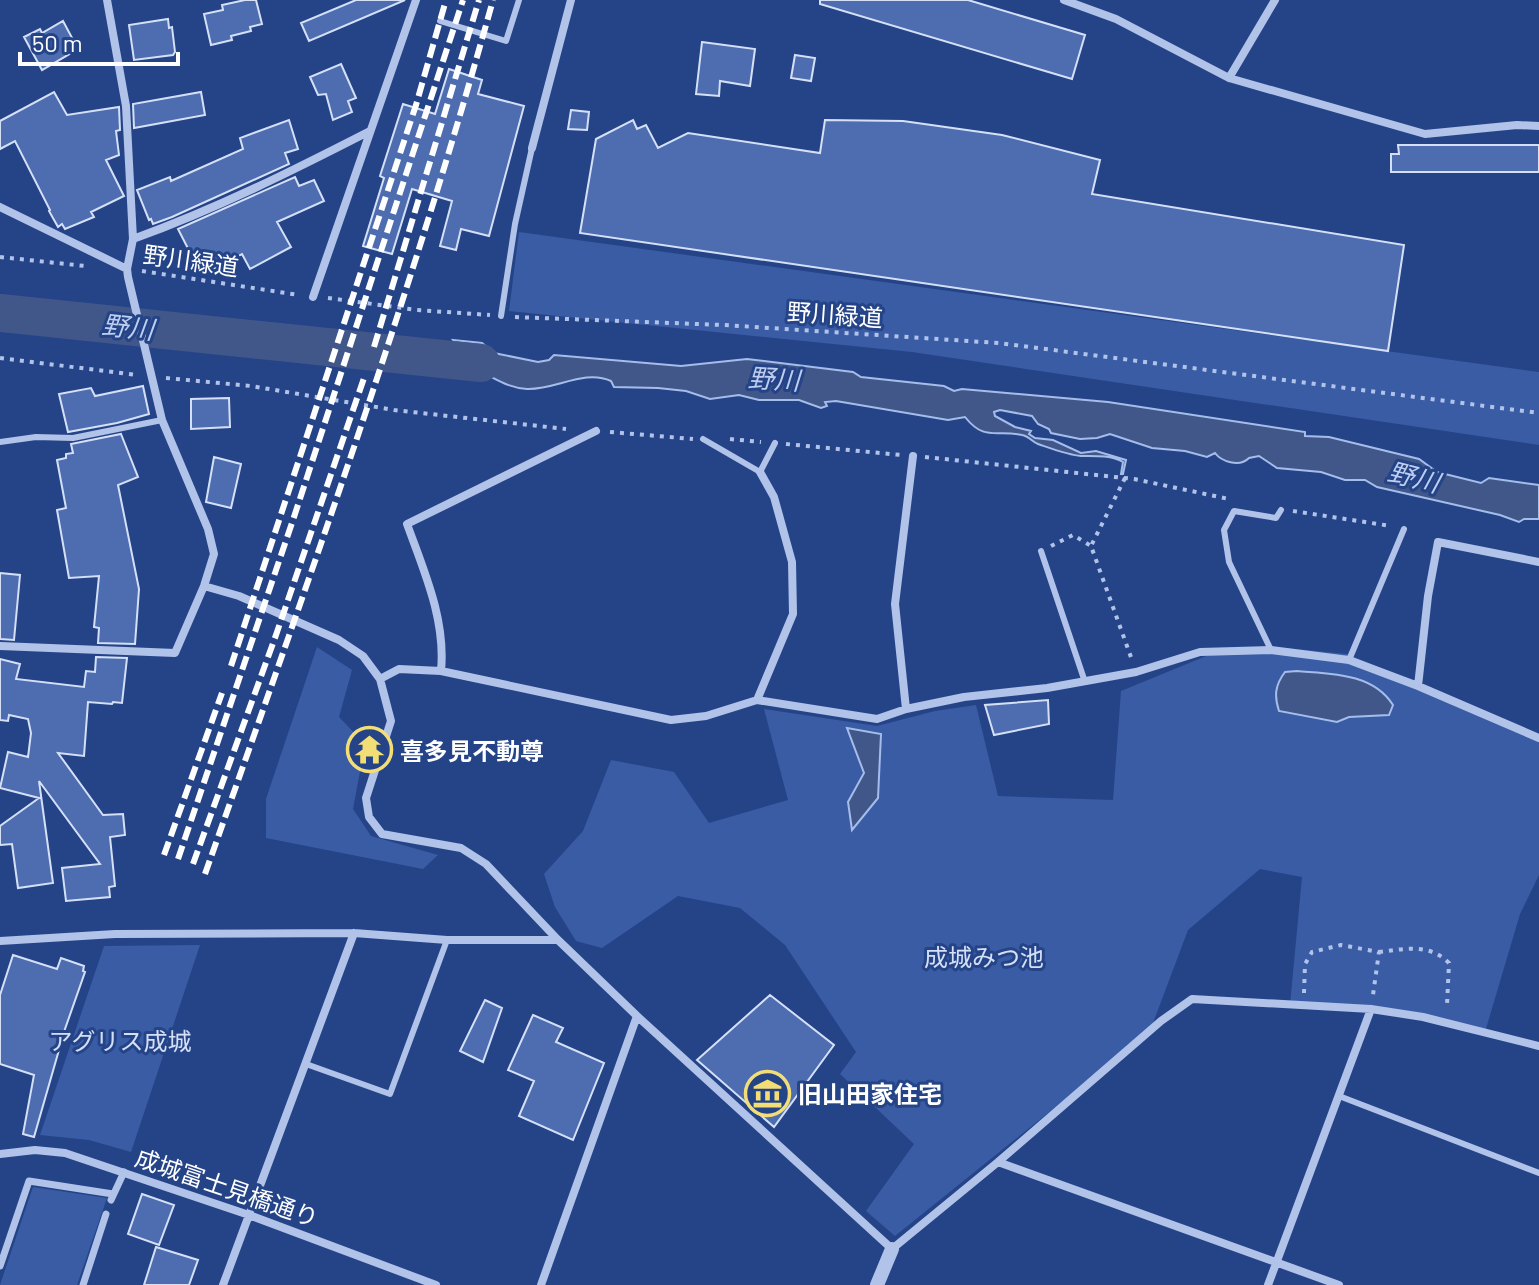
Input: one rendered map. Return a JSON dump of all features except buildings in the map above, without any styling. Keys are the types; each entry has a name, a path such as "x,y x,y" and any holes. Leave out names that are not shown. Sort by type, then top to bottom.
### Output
{"street":[{"path":"0,646 175,653 204,586 214,554 208,529 162,420 127,273 133,239 126,106 107,0"},
{"path":"313,297 416,0"},
{"path":"532,148 571,0"},
{"path":"1064,0 1082,2 1229,78 1425,134 1517,125 1539,126"},
{"path":"1229,78 1275,0"},
{"path":"133,239 254,190 370,131"},
{"path":"0,207 127,273"},
{"path":"441,671 443,648 432,595 407,524 596,431"},
{"path":"906,709 895,604 913,456"},
{"path":"757,700 793,614 792,562 774,497 760,472"},
{"path":"1418,686 1438,542 1539,562"},
{"path":"204,586 239,596 339,640 363,656 380,679 391,721 366,798 369,817 382,834 461,848 486,864 558,940 637,1016 892,1249"},
{"path":"380,679 399,669 441,671 671,720 706,716 757,700 877,719 906,709 964,697 1085,682 1136,672 1200,652 1271,650 1349,660 1539,738"},
{"path":"0,941 115,934 354,933 447,940 558,940"},
{"path":"223,1285 354,933"},
{"path":"877,1285 892,1249 1161,1021 1192,999 1371,1009 1423,1017 1539,1046"},
{"path":"1268,1285 1371,1009"},
{"path":"541,1285 637,1016"},
{"name":"成城富士見橋通り","path":"0,1154 35,1150 65,1153 249,1215 436,1285"},
{"path":"998,1162 1339,1285"},
{"path":"0,1266 29,1181 112,1197 124,1172"},
{"path":"83,1285 106,1214"}],"lane":[{"path":"440,21 506,41 519,0"},
{"path":"501,316 515,224 532,148"},
{"path":"0,442 36,437 73,438 162,420"},
{"path":"703,439 760,472 775,443"},
{"path":"1271,650 1229,562 1224,530 1234,511 1276,518 1281,510"},
{"path":"1349,660 1404,529"},
{"path":"1041,551 1085,682"},
{"path":"306,1064 390,1094 447,940"},
{"path":"1339,1096 1539,1173"}],"path":[{"path":"0,257 96,267"},
{"name":"野川緑道","path":"127,273 417,310 724,325 999,343 1539,413"},
{"path":"0,358 251,386 394,410 596,431 775,443 1125,478 1237,501"},
{"path":"1091,546 1125,478"},
{"path":"1281,510 1404,529"},
{"path":"1041,551 1073,535 1091,546 1136,672"},
{"path":"1304,993 1305,964 1312,952 1341,945 1379,952 1405,949 1438,952 1449,963 1447,1005"},
{"path":"1371,1009 1379,952"}],"green space":[{"path":"519,232 1539,372 1539,445 912,352 509,311"},
{"path":"317,647 352,670 339,717 362,741 353,809 371,836 438,855 423,869 266,838 266,799"},
{"name":"成城みつ池","path":"1285,648 1347,654 1539,734 1539,875 1520,914 1485,1032 1423,1017 1290,1005 1302,877 1260,869 1188,930 1150,1031 895,1236 866,1211 914,1144 840,1074 856,1052 785,945 740,908 678,896 602,948 576,941 555,907 544,874 583,831 611,760 674,772 709,823 788,800 764,709 877,726 935,711 976,705 998,796 1113,800 1121,691 1216,652"},
{"name":"アグリス成城","path":"200,945 131,1152 89,1140 40,1135 104,946"},
{"path":"33,1187 107,1198 77,1285 0,1285"}],"water":[{"path":"453,340 482,343 494,353 538,362 549,360 554,355 681,366 747,359 944,386 954,391 962,389 1108,402 1305,432 1305,436 1329,437 1419,459 1437,472 1481,483 1489,478 1539,485 1539,519 1519,522 1377,487 1365,480 1345,480 1321,472 1277,468 1259,456 1235,463 1221,459 1215,453 1207,457 1152,448 1110,434 1080,439 1051,433 1032,416 1000,410 994,412 995,416 1015,427 1031,431 1029,434 1035,438 1053,440 1081,453 1096,451 1126,460 1123,474 1123,462 1118,460 1065,453 1022,435 985,432 965,417 948,420 836,401 825,402 827,406 821,408 799,400 759,400 739,395 710,399 686,391 614,387 611,381 591,377 527,389 511,386 468,368 425,368 431,352 454,358 458,347"},
{"path":"1285,672 1363,681 1385,694 1393,705 1389,715 1349,717 1337,722 1279,711 1276,695 1279,681"},
{"path":"847,728 881,734 878,798 852,830 848,802 864,773"}],"waterway":[{"name":"野川","path":"0,313 481,363"}],"railway":[{"path":"231,666 416,105 446,0"},
{"path":"178,859 294,517 463,0"},
{"path":"374,347 479,0"},
{"path":"205,874 393,330 493,0"},
{"path":"193,864 364,378"},
{"path":"164,855 222,693"}],"place":[{"name":"喜多見不動尊","path":"369,750"},
{"name":"旧山田家住宅","path":"767,1093"}]}
